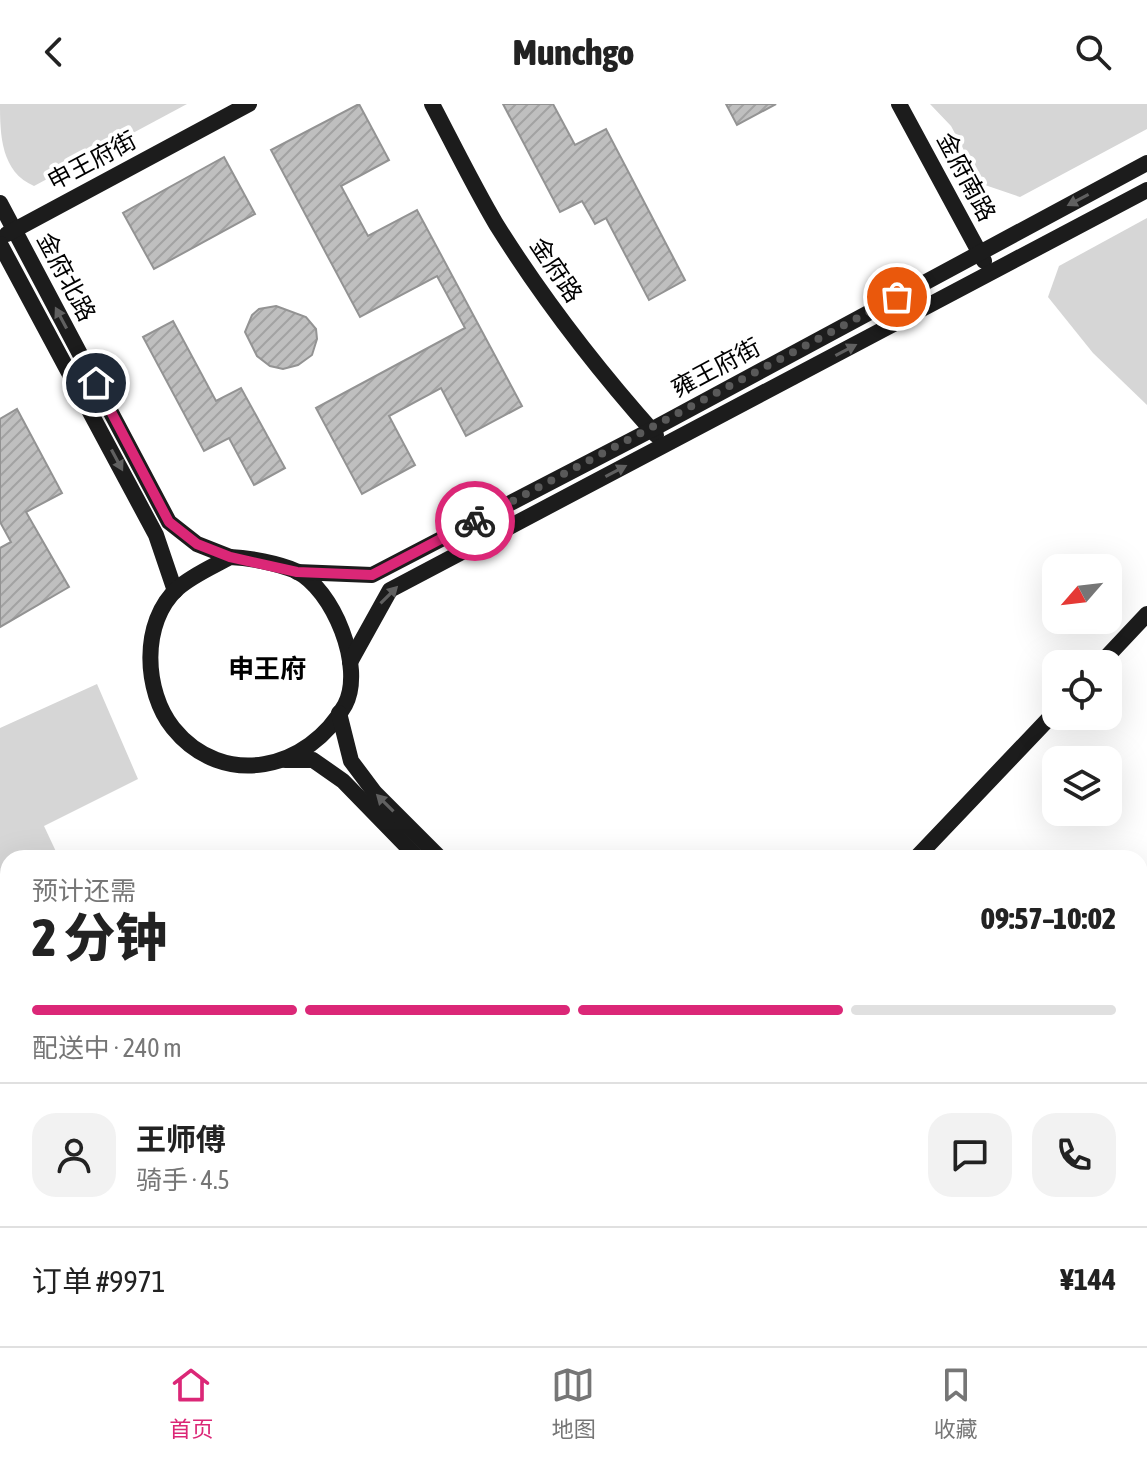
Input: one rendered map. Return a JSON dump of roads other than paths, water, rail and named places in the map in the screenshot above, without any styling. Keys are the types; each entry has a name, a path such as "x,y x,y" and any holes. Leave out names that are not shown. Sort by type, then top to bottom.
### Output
{"main road":[{"name":"申王府街","path":"5,238 249,104"},
{"name":"金府路","path":"432,104 495,221 524,266 561,320 665,445"},
{"name":"金府南路","path":"899,104 991,273"},
{"name":"雍王府街","path":"297,572 372,575 651,430 1147,163"},
{"name":"雍王府街","path":"350,662 390,590 1147,190"},
{"name":"金府北路","path":"0,203 5,238 156,535 175,591"},
{"name":"金府北路","path":"5,238 169,522 197,544 230,557"},
{"path":"284,760 316,741 347,702 350,662 340,625 325,597 297,572 230,557 175,591 149,650 154,695 166,719 184,742 211,761 234,766 313,760 343,781 410,850"},
{"path":"1113,650 1147,614"},
{"path":"339,713 351,761 375,793 432,850"},
{"path":"924,850 1042,726"}],"district":[{"name":"申王府","path":"267,669"}]}
